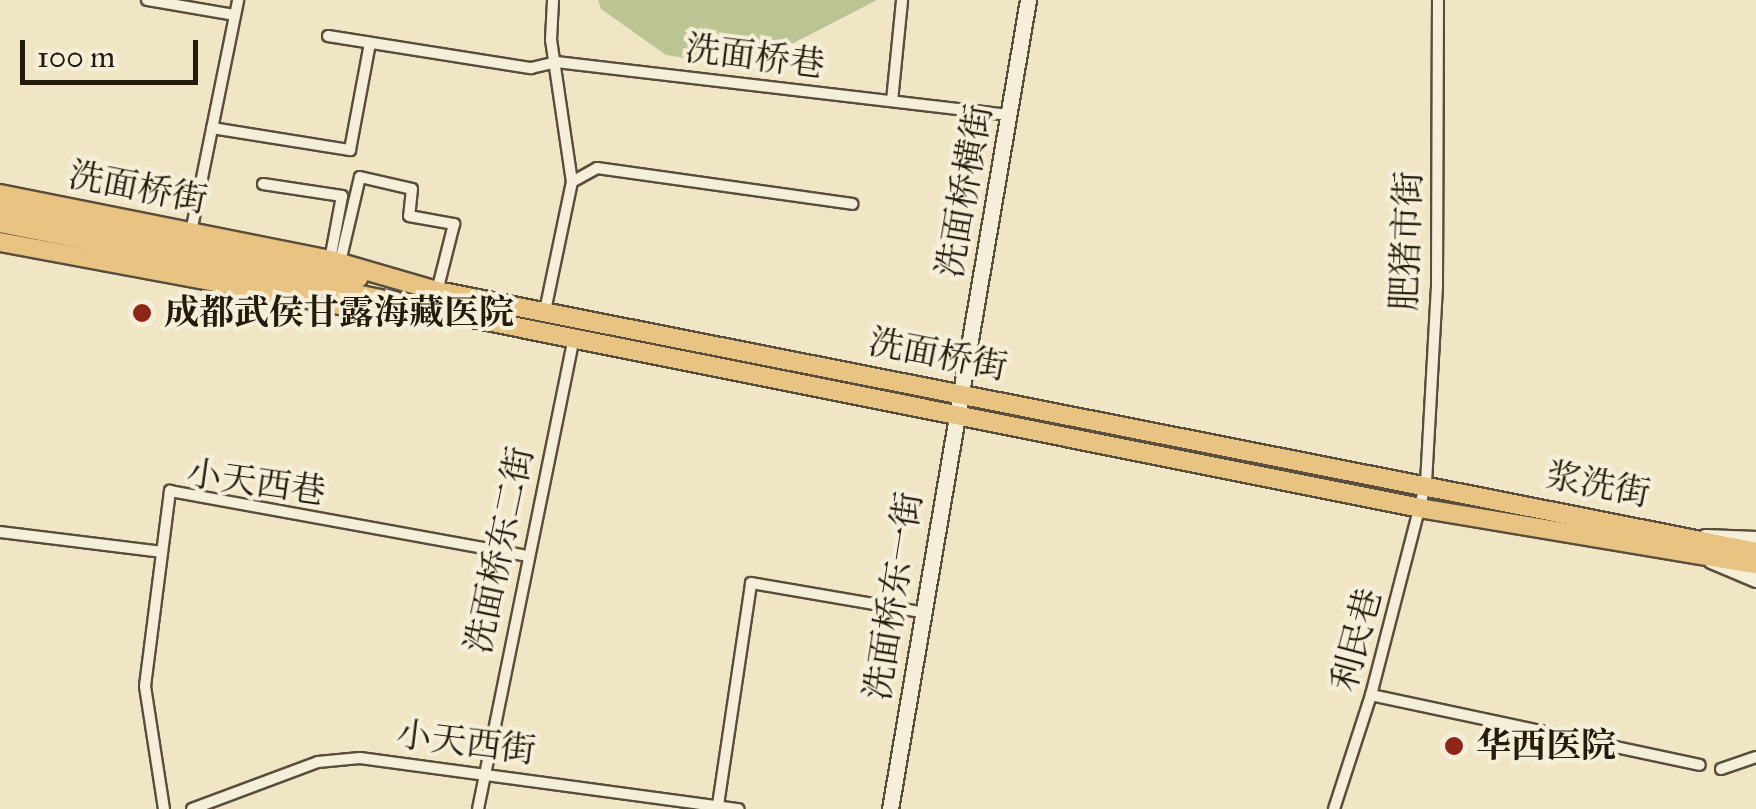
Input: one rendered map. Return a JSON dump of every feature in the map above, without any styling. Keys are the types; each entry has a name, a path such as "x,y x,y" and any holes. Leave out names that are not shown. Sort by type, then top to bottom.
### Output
{"main road":[{"name":"洗面桥街","path":"0,194 192,232 327,269 545,310 1420,508"},
{"path":"0,209 327,269"},
{"path":"0,223 327,269"},
{"name":"洗面桥街","path":"0,242 362,309 442,312"},
{"name":"洗面桥街","path":"327,269 442,312 573,341 958,402 1426,483"},
{"name":"浆洗街","path":"1426,483 1697,546 1756,564"},
{"name":"浆洗街","path":"1420,508 1756,552"}],"street":[{"path":"146,0 235,14"},
{"path":"192,232 238,0"},
{"path":"545,310 572,182 553,0"},
{"path":"892,101 902,0"},
{"name":"洗面桥横街","path":"958,402 1028,0"},
{"name":"肥猪市街","path":"1426,483 1437,284 1438,0"},
{"name":"洗面桥巷","path":"328,36 531,68 558,62 1008,115"},
{"path":"212,128 350,150 370,42"},
{"path":"572,182 596,168 852,204"},
{"path":"327,269 360,176 412,189 409,216 454,224 438,292"},
{"path":"263,184 342,196 327,269"},
{"name":"洗面桥东二街","path":"478,809 526,556 573,341"},
{"name":"洗面桥东一街","path":"890,809 958,402"},
{"name":"利民巷","path":"1334,809 1371,695 1426,483"},
{"name":"小天西巷","path":"164,809 145,686 170,491 526,556"},
{"path":"0,532 162,552"},
{"path":"1697,546 1756,539"},
{"name":"浆洗街","path":"1697,546 1756,579"},
{"path":"718,805 751,584 921,612"},
{"path":"1371,695 1700,765"},
{"path":"1722,769 1756,757"},
{"name":"小天西街","path":"192,809 339,758 484,771 739,809"}],"green space":[{"path":"598,0 877,0 784,48 705,61 666,55 601,9"}],"place":[{"name":"成都武侯甘露海藏医院","path":"142,313"},
{"name":"华西医院","path":"1454,746"}]}
